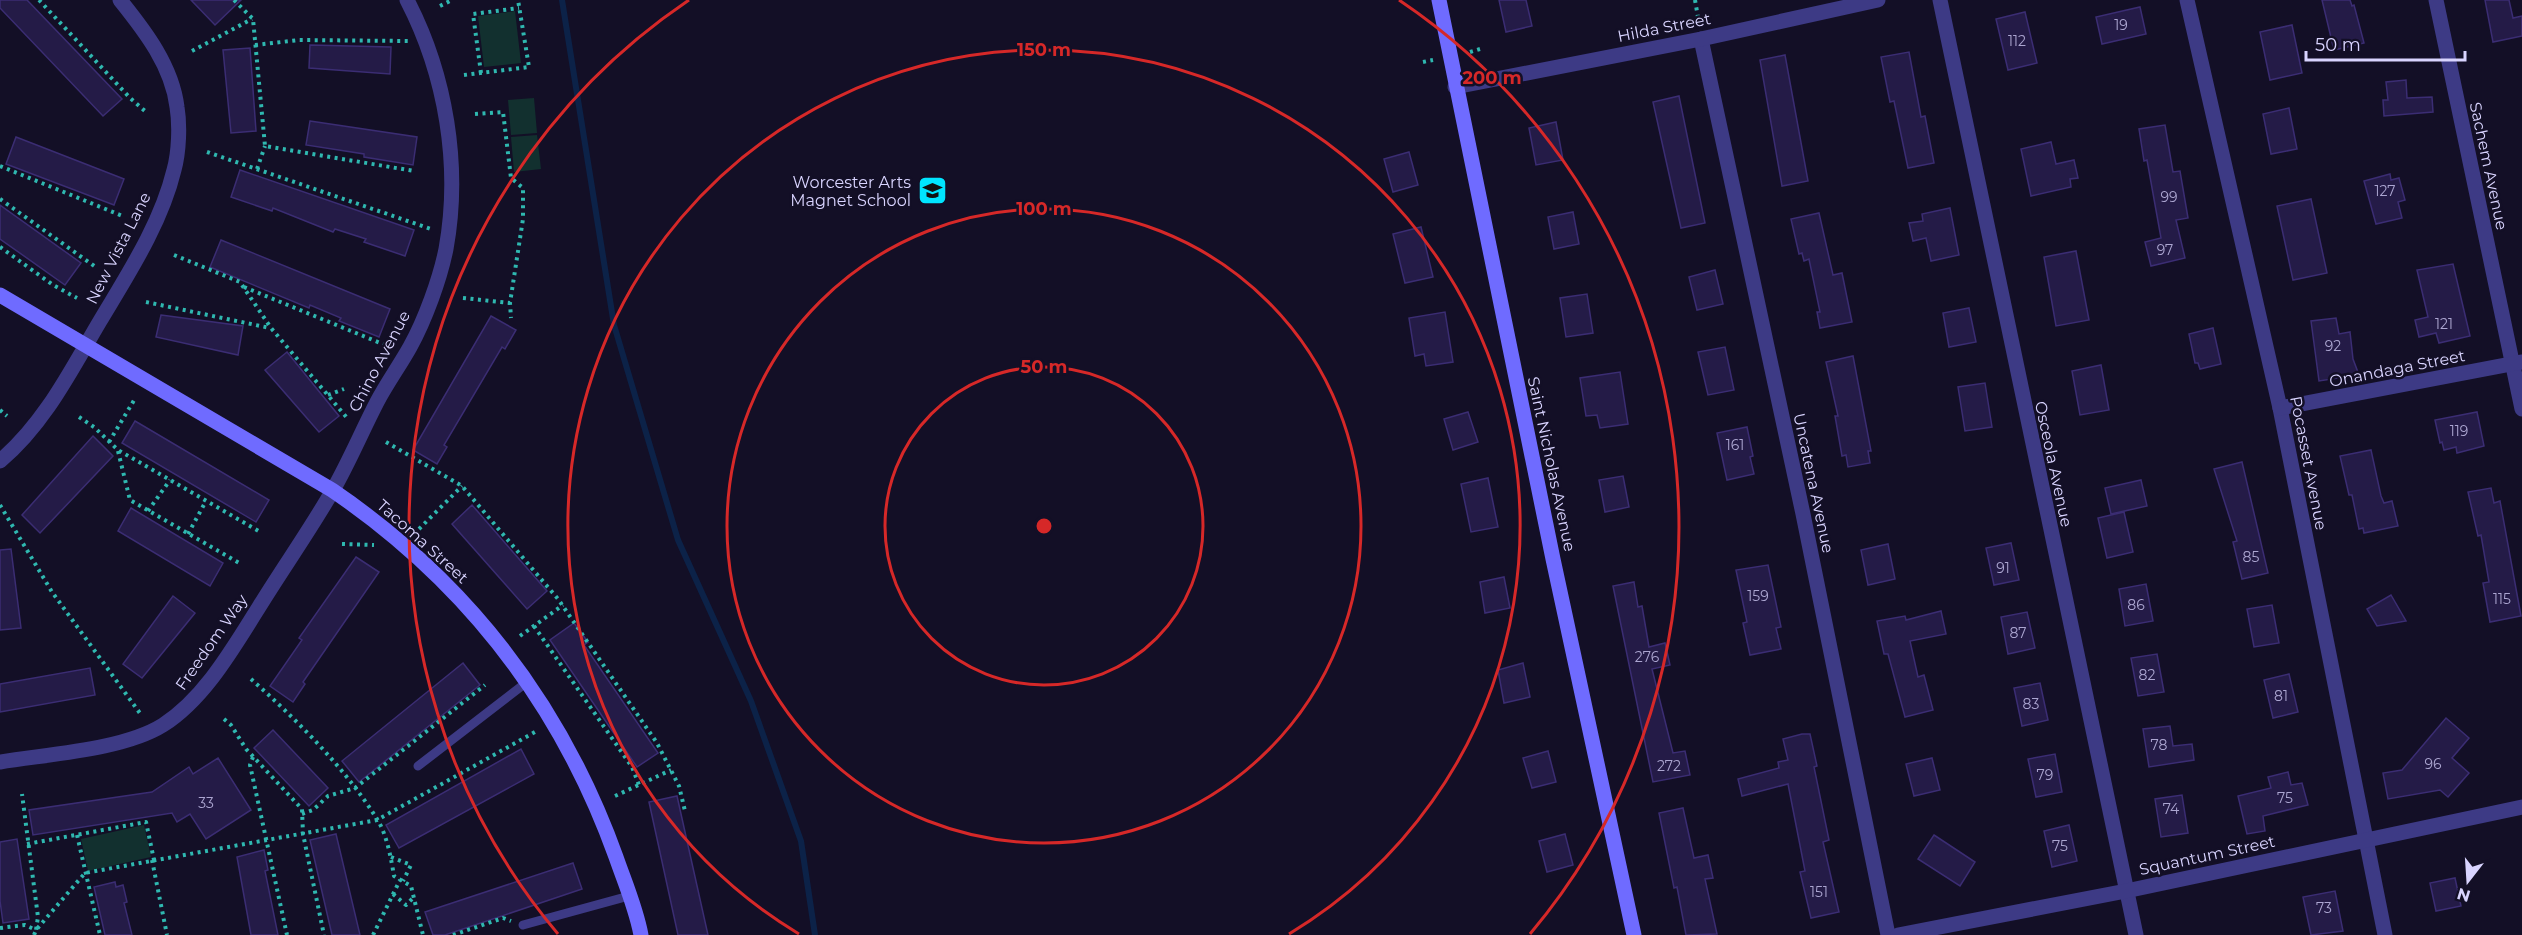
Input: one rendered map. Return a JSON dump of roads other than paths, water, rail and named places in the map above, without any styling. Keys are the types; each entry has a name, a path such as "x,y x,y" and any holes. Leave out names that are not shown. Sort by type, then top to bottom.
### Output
{"street":[{"name":"New Vista Lane","path":"0,461 34,427 85,346 159,214 175,169 178,108 175,93 162,59 141,26 120,0"},
{"name":"Chino Avenue","path":"332,490 378,400 412,345 446,251 451,199 444,101 427,44 407,0"},
{"name":"Saint Nicholas Avenue","path":"1439,0 1455,87 1634,935"},
{"name":"Hilda Street","path":"1455,87 1701,39 1878,0"},
{"name":"Osceola Avenue","path":"1940,0 2136,935"},
{"name":"Pocasset Avenue","path":"2187,0 2280,408 2385,935"},
{"name":"Sachem Avenue","path":"2436,0 2517,363 2522,409"},
{"name":"Uncatena Avenue","path":"1701,39 1803,514 1888,935"},
{"name":"Tacoma Street","path":"0,295 332,490 371,516 407,546 466,604 527,682 564,739 600,813 641,935"},
{"name":"Onandaga Street","path":"2280,408 2517,363"},
{"name":"Freedom Way","path":"0,762 111,744 152,731 189,704 240,637 332,490"},
{"name":"Squantum Street","path":"1898,935 2126,891 2522,807"}],"lane":[{"path":"418,766 527,682"},
{"path":"523,925 629,896"}],"waterway":[{"path":"562,0 614,325 678,540 751,701 801,841 815,935"}],"place":[{"name":"Worcester Arts Magnet School","path":"932,191"}]}
